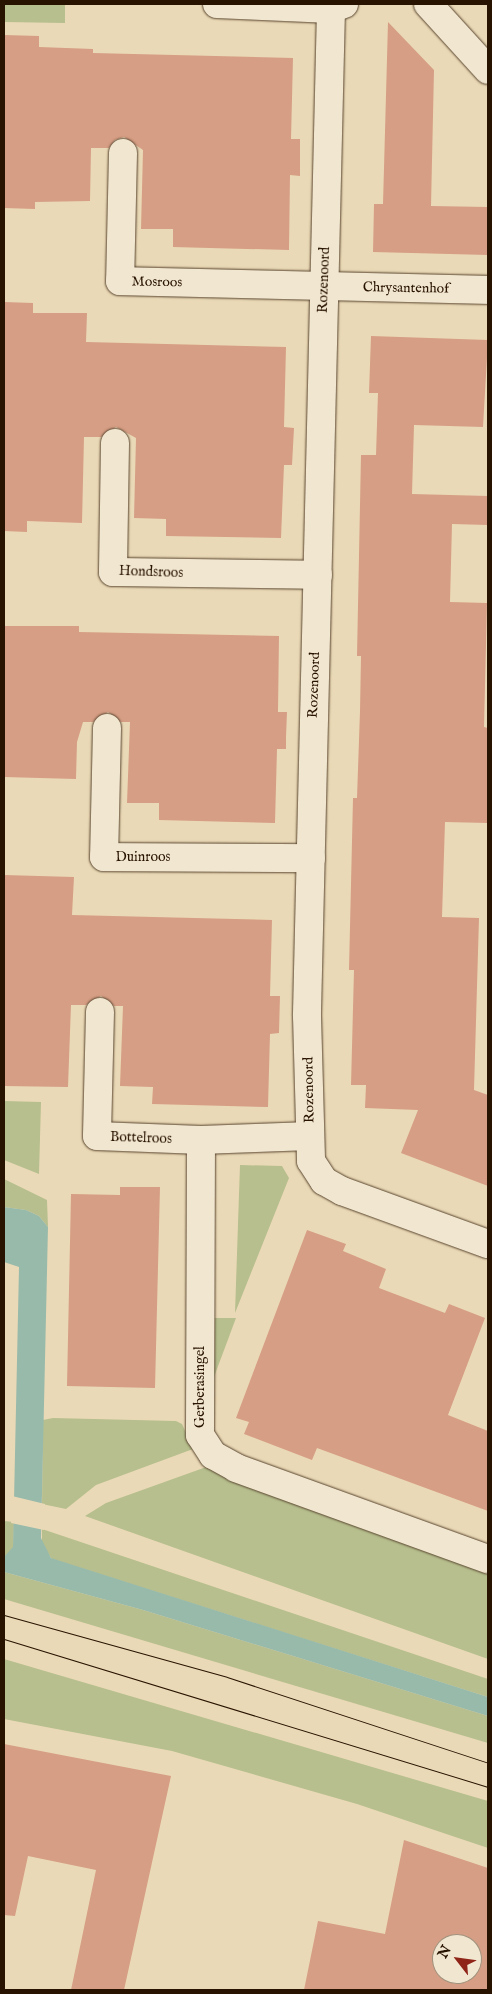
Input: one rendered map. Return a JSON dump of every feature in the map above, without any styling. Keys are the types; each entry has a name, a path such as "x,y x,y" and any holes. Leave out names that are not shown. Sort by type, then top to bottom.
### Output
{"street":[{"path":"217,4 337,6"},
{"path":"428,4 488,70"},
{"name":"Rozenoord","path":"337,6 323,286 307,1016 311,1161 324,1181 342,1191 488,1244"},
{"name":"Mosroos","path":"123,153 120,281 323,286"},
{"name":"Chrysantenhof","path":"323,286 488,290"},
{"name":"Hondsroos","path":"115,442 113,572 318,575"},
{"name":"Duinroos","path":"107,728 104,857 311,858"},
{"name":"Bottelroos","path":"100,1012 97,1136 201,1140 310,1136"},
{"name":"Gerberasingel","path":"201,1140 200,1435 213,1455 236,1468 488,1559"}],"green space":[{"path":"4,4 65,4 65,23 4,22"},
{"path":"4,1101 41,1102 39,1174 4,1160"},
{"path":"240,1165 282,1166 289,1178 235,1313"},
{"path":"4,1179 47,1200 48,1227 39,1216 26,1210 4,1207"},
{"path":"213,1318 236,1318 211,1385"},
{"path":"53,1418 176,1421 182,1424 193,1449 96,1485 66,1509 42,1504 43,1420"},
{"path":"209,1466 247,1484 488,1573 488,1659 85,1516 106,1503"},
{"path":"4,1521 14,1522 13,1550 4,1557"},
{"path":"42,1529 488,1679 488,1697 52,1559 42,1545"},
{"path":"4,1572 143,1610 488,1716 488,1743 4,1599"},
{"path":"4,1659 488,1801 488,1848 357,1804 172,1751 4,1719"}],"shaded area":[{"path":"4,1207 26,1210 39,1216 48,1227 41,1538 51,1558 488,1697 488,1716 143,1610 4,1572 4,1557 13,1547 19,1267 4,1262"}],"pier":[{"path":"12,1496 45,1504 44,1530 11,1523"}],"building":[{"path":"388,22 434,70 431,206 488,207 488,255 373,252 374,204 383,204"},
{"path":"4,35 39,36 39,47 93,49 93,53 293,58 291,139 300,139 300,176 290,175 289,250 173,247 173,229 141,229 143,150 124,137 115,140 109,148 91,148 90,201 35,202 35,209 4,208"},
{"path":"4,302 33,303 33,313 87,313 86,342 286,347 284,427 294,428 292,465 284,465 281,538 166,536 166,519 134,518 136,438 116,427 101,437 84,437 82,523 27,521 27,532 4,531"},
{"path":"371,336 488,340 483,427 414,425 412,494 488,496 488,525 452,524 450,602 487,603 484,727 488,728 488,823 445,822 442,917 479,918 474,1090 488,1095 488,1186 401,1153 418,1110 365,1108 366,1085 351,1085 354,970 349,970 353,798 357,798 360,711 361,656 357,656 361,455 376,455 378,393 369,393"},
{"path":"4,626 79,626 79,632 279,636 278,712 287,712 286,749 277,749 275,823 159,820 159,803 127,803 130,722 121,722 108,712 93,722 83,722 77,742 76,779 4,777"},
{"path":"4,875 74,877 72,915 272,920 270,996 280,996 279,1033 270,1034 268,1107 152,1104 153,1087 120,1086 123,1006 114,1006 101,996 86,1005 71,1005 68,1087 4,1086"},
{"path":"120,1187 160,1187 155,1388 67,1386 71,1194 120,1195"},
{"path":"307,1230 346,1244 343,1251 386,1269 379,1288 445,1313 449,1304 485,1318 448,1415 488,1431 488,1511 317,1448 312,1460 244,1434 249,1422 236,1418"},
{"path":"4,1744 171,1776 124,1990 71,1990 96,1870 28,1856 15,1916 4,1915"},
{"path":"404,1840 488,1868 488,1990 304,1990 318,1921 385,1934"}],"tram line":[{"path":"4,1615 227,1677 488,1763"},
{"path":"4,1639 488,1787"}]}
